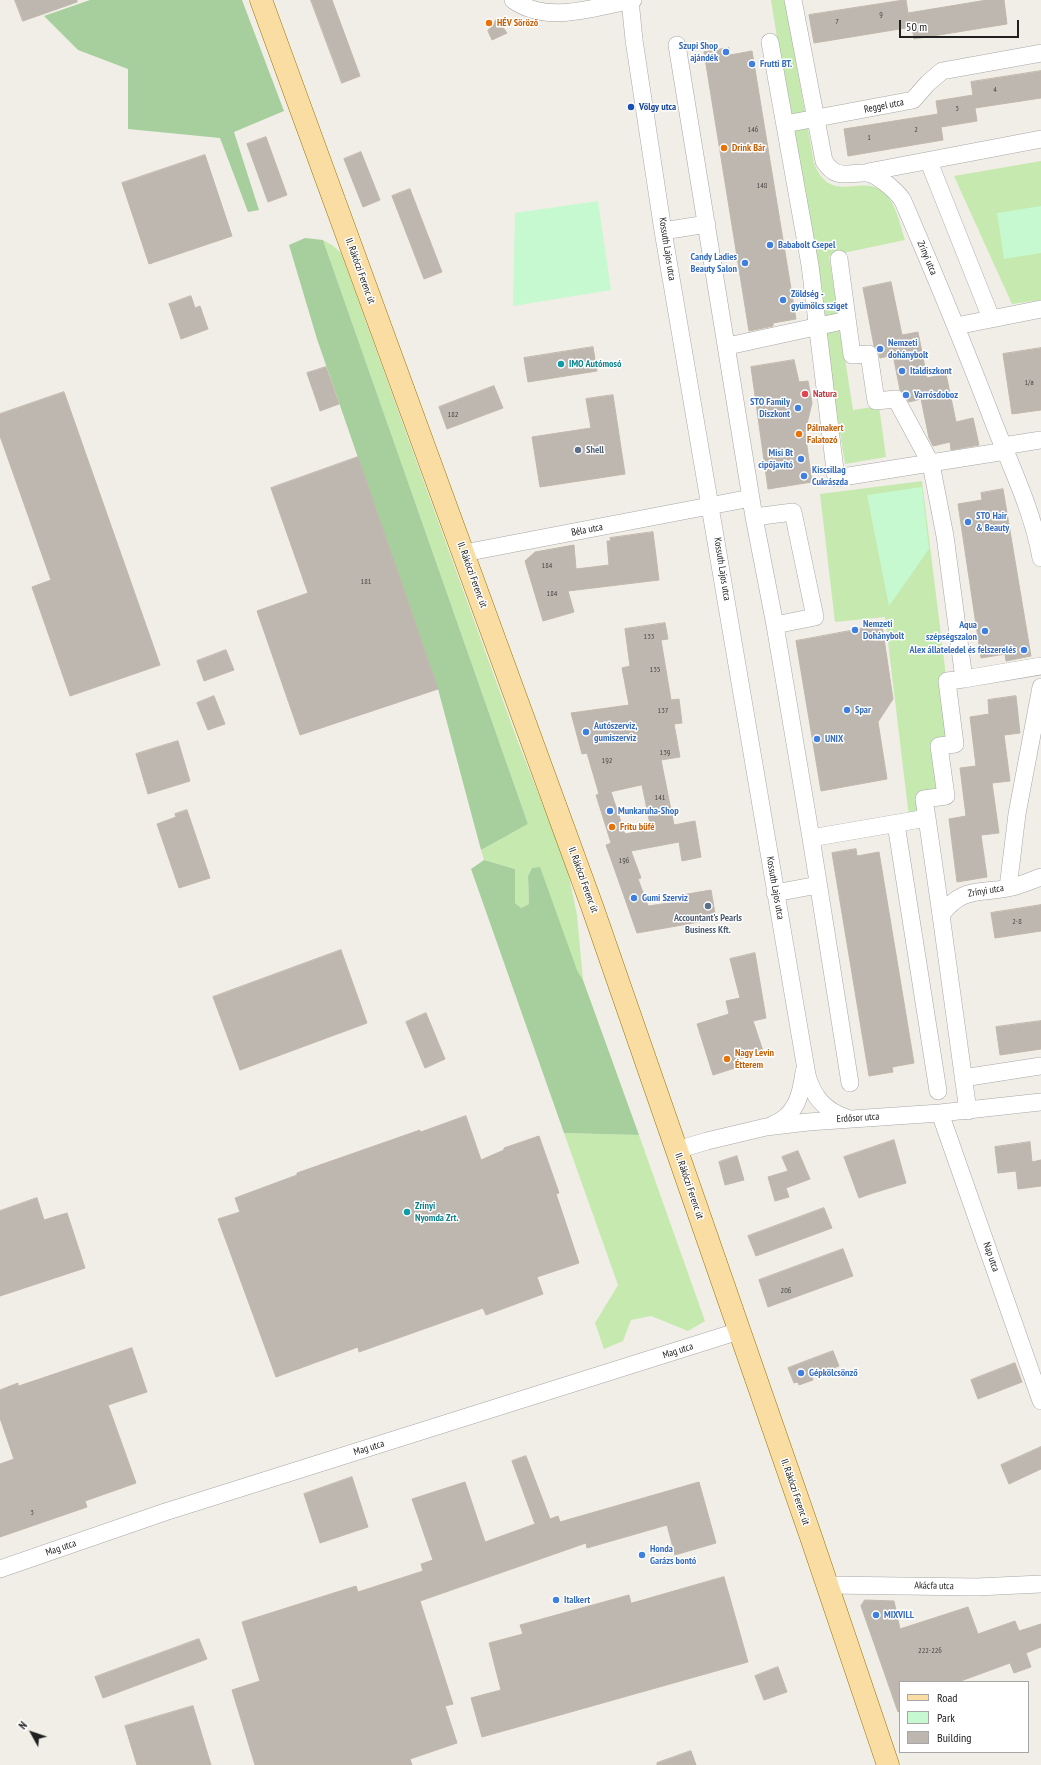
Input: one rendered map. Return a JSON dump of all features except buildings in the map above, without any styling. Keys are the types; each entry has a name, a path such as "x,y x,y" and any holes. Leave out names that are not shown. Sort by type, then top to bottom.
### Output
{"main road":[{"name":"II. Rákóczi Ferenc út","path":"261,0 592,906 828,1585 888,1765"}],"street":[{"path":"513,0 521,5 541,12 570,13 631,0"},
{"name":"Kossuth Lajos utca","path":"631,0 634,40 663,231 711,506 775,893 806,1065 810,1085 820,1102 835,1113 847,1118"},
{"path":"793,0 822,153 828,167 833,171 844,175 868,172 929,162 1041,140"},
{"path":"770,42 786,124 810,265 836,478 931,464 1041,440"},
{"path":"677,45 728,346 754,516 775,625 811,838 850,1083"},
{"name":"Reggel utca","path":"786,124 914,100 928,82 942,71 1041,52"},
{"path":"929,162 992,318"},
{"name":"Zrínyi utca","path":"868,172 894,189 903,201 956,326 1033,522 1041,558"},
{"path":"663,231 707,224"},
{"path":"839,259 852,355 868,354 876,401 896,398 931,464 945,536 964,679"},
{"path":"956,326 1041,309"},
{"path":"728,346 818,325 847,320"},
{"name":"Béla utca","path":"464,553 751,498"},
{"path":"754,516 793,512 815,617 775,625"},
{"path":"968,1111 924,799 946,796 939,746 955,744 947,681 1041,666"},
{"name":"Zrínyi utca","path":"941,915 957,897 967,894 1008,888 1017,814 1041,687"},
{"path":"811,838 927,818"},
{"path":"896,824 938,1091"},
{"path":"1008,888 1041,878"},
{"path":"775,893 818,885"},
{"path":"766,1128 781,1120 793,1110 803,1086 806,1065"},
{"path":"964,1078 1041,1066"},
{"name":"Erdősor utca","path":"677,1150 707,1141 766,1128 847,1118 968,1111 1041,1102"},
{"name":"Nap utca","path":"940,1113 1041,1401"},
{"name":"Mag utca","path":"0,1569 165,1512 739,1331"},
{"name":"Akácfa utca","path":"828,1585 977,1587 1041,1584"}],"green space":[{"path":"90,0 242,0 284,111 234,132 259,210 248,212 220,138 128,129 128,69 78,50 44,16"},
{"path":"771,0 785,0 814,163 821,176 829,183 837,186 873,187 882,191 887,195 894,207 905,240 829,256 853,410 879,406 886,457 845,464"},
{"path":"1041,161 1041,300 1012,304 954,176"},
{"path":"598,201 611,290 513,306 515,213"},
{"path":"1041,206 1041,253 1004,259 997,213"},
{"path":"305,238 323,240 528,824 481,850 438,689 317,339 289,245"},
{"path":"323,240 332,245 341,253 518,742 567,867 577,915 583,980 577,970 532,868 528,876 529,904 521,908 515,903 515,869 484,860 481,850 528,824"},
{"path":"922,481 946,676 947,740 942,792 923,815 909,817 885,617 835,622 820,494"},
{"path":"922,487 929,549 889,606 867,495"},
{"path":"484,860 515,869 515,903 521,908 529,904 528,876 532,868 540,867 639,1135 564,1133 471,869"},
{"path":"564,1133 639,1135 705,1321 688,1331 651,1316 631,1320 623,1341 604,1349 595,1323 618,1285"}],"place":[{"name":"HÉV Söröző","path":"489,23"},
{"name":"Szupi Shop ajándék","path":"726,52"},
{"name":"Frutti BT.","path":"752,64"},
{"name":"Völgy utca","path":"631,107"},
{"name":"Drink Bár","path":"724,148"},
{"name":"Bababolt Csepel","path":"770,245"},
{"name":"Candy Ladies Beauty Salon","path":"745,263"},
{"name":"Zöldség - gyümölcs sziget","path":"783,300"},
{"name":"Nemzeti dohánybolt","path":"880,349"},
{"name":"IMO Autómosó","path":"561,364"},
{"name":"Italdiszkont","path":"902,371"},
{"name":"Natura","path":"805,394"},
{"name":"Varrósdoboz","path":"906,395"},
{"name":"STO Family Diszkont","path":"798,408"},
{"name":"Pálmakert Falatozó","path":"799,434"},
{"name":"Shell","path":"578,450"},
{"name":"Misi Bt cipőjavító","path":"801,459"},
{"name":"Kiscsillag Cukrászda","path":"804,476"},
{"name":"STO Hair & Beauty","path":"968,522"},
{"name":"Nemzeti Dohánybolt","path":"855,630"},
{"name":"Aqua szépségszalon","path":"985,631"},
{"name":"Alex állateledel és felszerelés","path":"1024,650"},
{"name":"Spar","path":"847,710"},
{"name":"Autószerviz, gumiszerviz","path":"586,732"},
{"name":"UNIX","path":"817,739"},
{"name":"Munkaruha-Shop","path":"610,811"},
{"name":"Fritu büfé","path":"612,827"},
{"name":"Gumi Szerviz","path":"634,898"},
{"name":"Accountant's Pearls Business Kft.","path":"708,906"},
{"name":"Nagy Levin Étterem","path":"727,1059"},
{"name":"Zrínyi Nyomda Zrt.","path":"407,1212"},
{"name":"Gépkölcsönző","path":"801,1373"},
{"name":"Honda Garázs bontó","path":"642,1555"},
{"name":"Italkert","path":"556,1600"},
{"name":"MIXVILL","path":"876,1615"}]}
